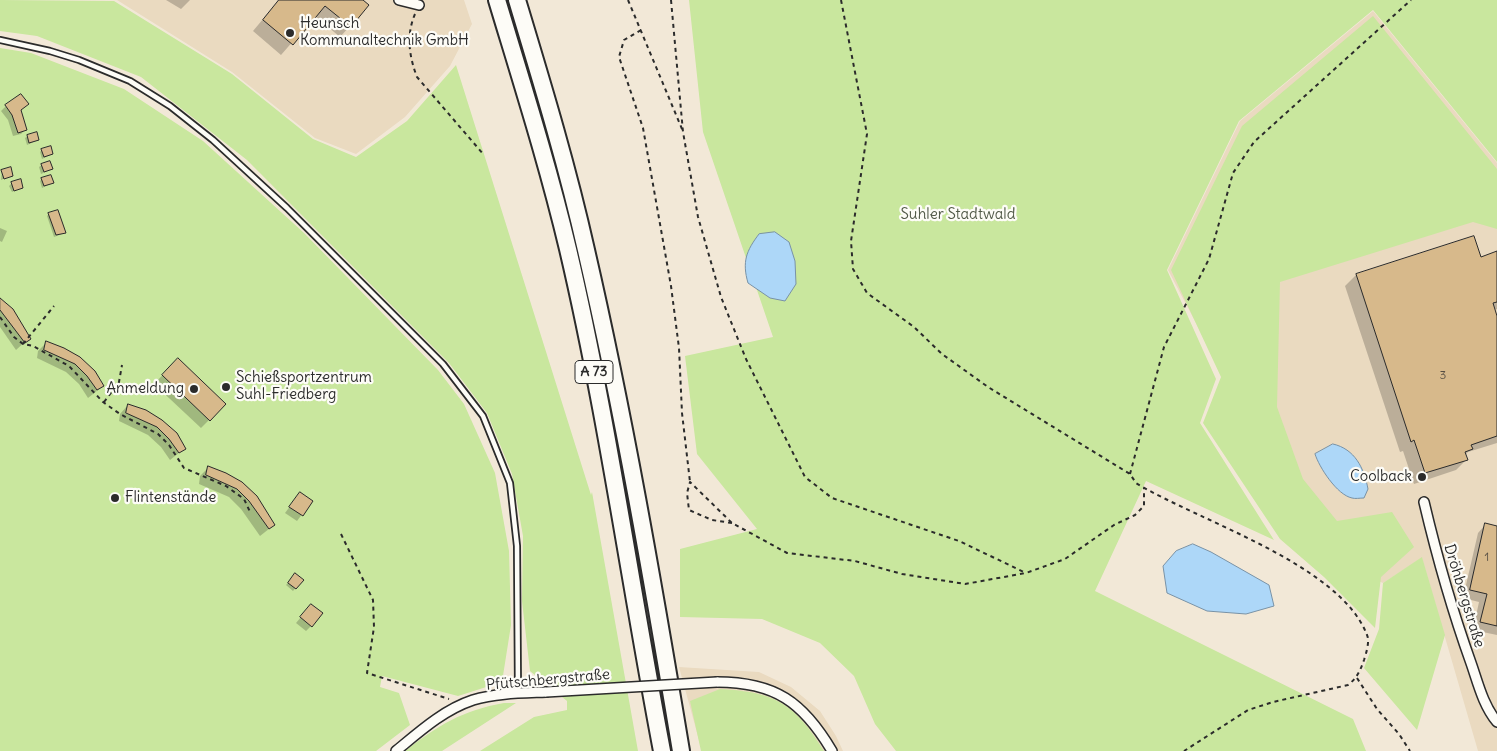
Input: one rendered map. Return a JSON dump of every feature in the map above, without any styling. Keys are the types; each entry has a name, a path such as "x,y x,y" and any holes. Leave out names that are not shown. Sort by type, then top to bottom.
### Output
{"highway":[{"name":"A 73","path":"497,0 531,113 568,250 598,394 662,751"},
{"name":"A 73","path":"517,0 550,109 586,248 619,403 681,751"}],"street":[{"path":"398,0 419,4"},
{"name":"Dröhbergstraße","path":"1424,502 1437,558 1461,636 1482,696 1490,713 1497,722"},
{"name":"Pfütschbergstraße","path":"396,751 426,725 473,700 518,693 717,682 751,684 784,696 810,718 832,751"}],"lane":[{"path":"0,40 50,51 79,60 130,81 170,106 213,140 287,208 443,364 483,416 510,483 517,546 518,693"}],"path":[{"path":"628,0 683,132"},
{"path":"671,0 683,132 698,217 721,297 754,376 805,477 832,498 959,541 1026,573"},
{"path":"841,0 867,134 851,241 853,269 867,293 914,327 942,354 988,387 1130,474 1136,484 1286,557 1323,583 1354,611 1368,636 1366,654 1357,678 1348,686 1273,702 1248,710 1184,751"},
{"path":"1130,474 1164,347 1209,259 1233,173 1254,142 1411,0"},
{"path":"419,4 411,23 409,43 411,61 417,77 484,155"},
{"path":"641,30 624,40 619,57 639,113 651,164 679,348 682,413 690,482 687,493 689,510 712,520 732,522"},
{"path":"22,344 54,306"},
{"path":"0,317 14,337 22,344 33,346 69,366 103,402 120,414 158,434 169,445 184,468 226,486 244,500 251,514"},
{"path":"103,402 119,382 122,365"},
{"path":"690,482 732,522 786,553 855,561 902,574 965,584 1026,573 1065,559 1114,525 1135,515 1144,506 1144,488"},
{"path":"342,534 372,600 374,627 367,673 439,695 462,705"},
{"path":"1357,678 1376,709 1399,734 1410,751"}],"shaded area":[{"path":"117,0 464,0 472,24 450,66 405,117 356,154 315,138 232,72"},
{"path":"1373,11 1497,163 1497,751 1478,751 1422,558 1383,583 1319,556 1168,270 1240,121"},
{"path":"679,667 759,672 791,687 820,711 843,751 702,751"}],"green space":[{"path":"0,0 114,1 232,74 313,139 356,157 407,121 456,65 591,495 592,492 638,751 480,751 534,717 567,710 567,701 530,671 522,601 523,536 512,474 487,413 449,363 247,160 141,77 37,36 0,31"},
{"name":"Suhler Stadtwald","path":"689,0 1497,0 1497,162 1373,10 1239,121 1167,270 1216,379 1200,423 1274,540 1146,481 1095,591 1353,719 1366,751 896,751 875,724 854,676 820,643 762,619 680,617 680,549 757,529 697,454 685,356 773,337 703,132"},
{"path":"1373,16 1497,169 1497,229 1473,222 1280,282 1277,407 1303,479 1337,521 1392,512 1414,547 1381,577 1375,628 1324,577 1280,539 1203,423 1221,377 1171,270 1242,126"},
{"name":"Schießsportzentrum Suhl-Friedberg","path":"0,48 31,53 124,89 203,141 304,233 438,370 464,404 495,473 509,551 511,625 502,682 458,696 382,676 380,687 399,693 410,725 376,751 0,751"},
{"path":"1422,557 1445,635 1417,730 1364,668 1379,629 1383,583"},
{"path":"720,689 756,693 782,704 803,722 824,751 701,751 690,701"},
{"path":"504,703 516,703 442,751 405,751 451,720 476,710"}],"water":[{"path":"775,232 789,242 795,261 796,284 785,301 770,298 748,283 746,276 746,257 755,240 759,234"},
{"path":"1333,444 1347,450 1357,460 1364,474 1368,489 1364,498 1352,498 1340,492 1320,466 1315,454"},
{"path":"1193,544 1211,552 1269,585 1274,606 1246,614 1207,611 1167,593 1163,566 1176,551"}],"building":[{"name":"Heunsch Kommunaltechnik GmbH","path":"279,0 363,0 369,5 351,27 325,6 293,45 263,20"},
{"path":"21,94 29,104 21,110 27,130 18,133 12,115 5,105"},
{"path":"37,132 39,140 29,143 27,135"},
{"path":"51,146 53,154 44,157 41,149"},
{"path":"50,161 53,169 44,172 41,164"},
{"path":"11,167 13,176 4,179 1,170"},
{"path":"51,175 54,183 44,186 41,178"},
{"path":"21,179 23,188 14,191 11,182"},
{"path":"58,210 66,233 56,235 48,213"},
{"path":"1474,236 1481,257 1497,251 1497,302 1493,303 1497,316 1497,436 1471,445 1473,449 1465,452 1468,460 1425,473 1414,440 1411,442 1356,274"},
{"path":"0,298 13,309 31,339 25,343 0,310"},
{"path":"46,341 80,357 95,371 104,386 97,390 75,364 44,350"},
{"name":"Anmeldung","path":"178,358 226,404 210,421 162,375"},
{"path":"128,404 146,410 162,420 177,433 186,449 179,453 157,427 126,413"},
{"path":"208,466 242,482 257,496 275,525 269,529 249,501 237,489 206,475"},
{"path":"300,492 313,501 303,516 289,507"},
{"path":"1485,523 1497,526 1497,626 1480,622 1487,594 1470,590"},
{"path":"295,573 304,580 296,589 288,583"},
{"path":"311,604 323,613 312,627 300,617"}],"place":[{"name":"Heunsch Kommunaltechnik GmbH","path":"290,33"},
{"name":"Schießsportzentrum Suhl-Friedberg","path":"226,387"},
{"name":"Anmeldung","path":"194,389"},
{"name":"Coolback","path":"1422,477"},
{"name":"Flintenstände","path":"115,498"}]}
